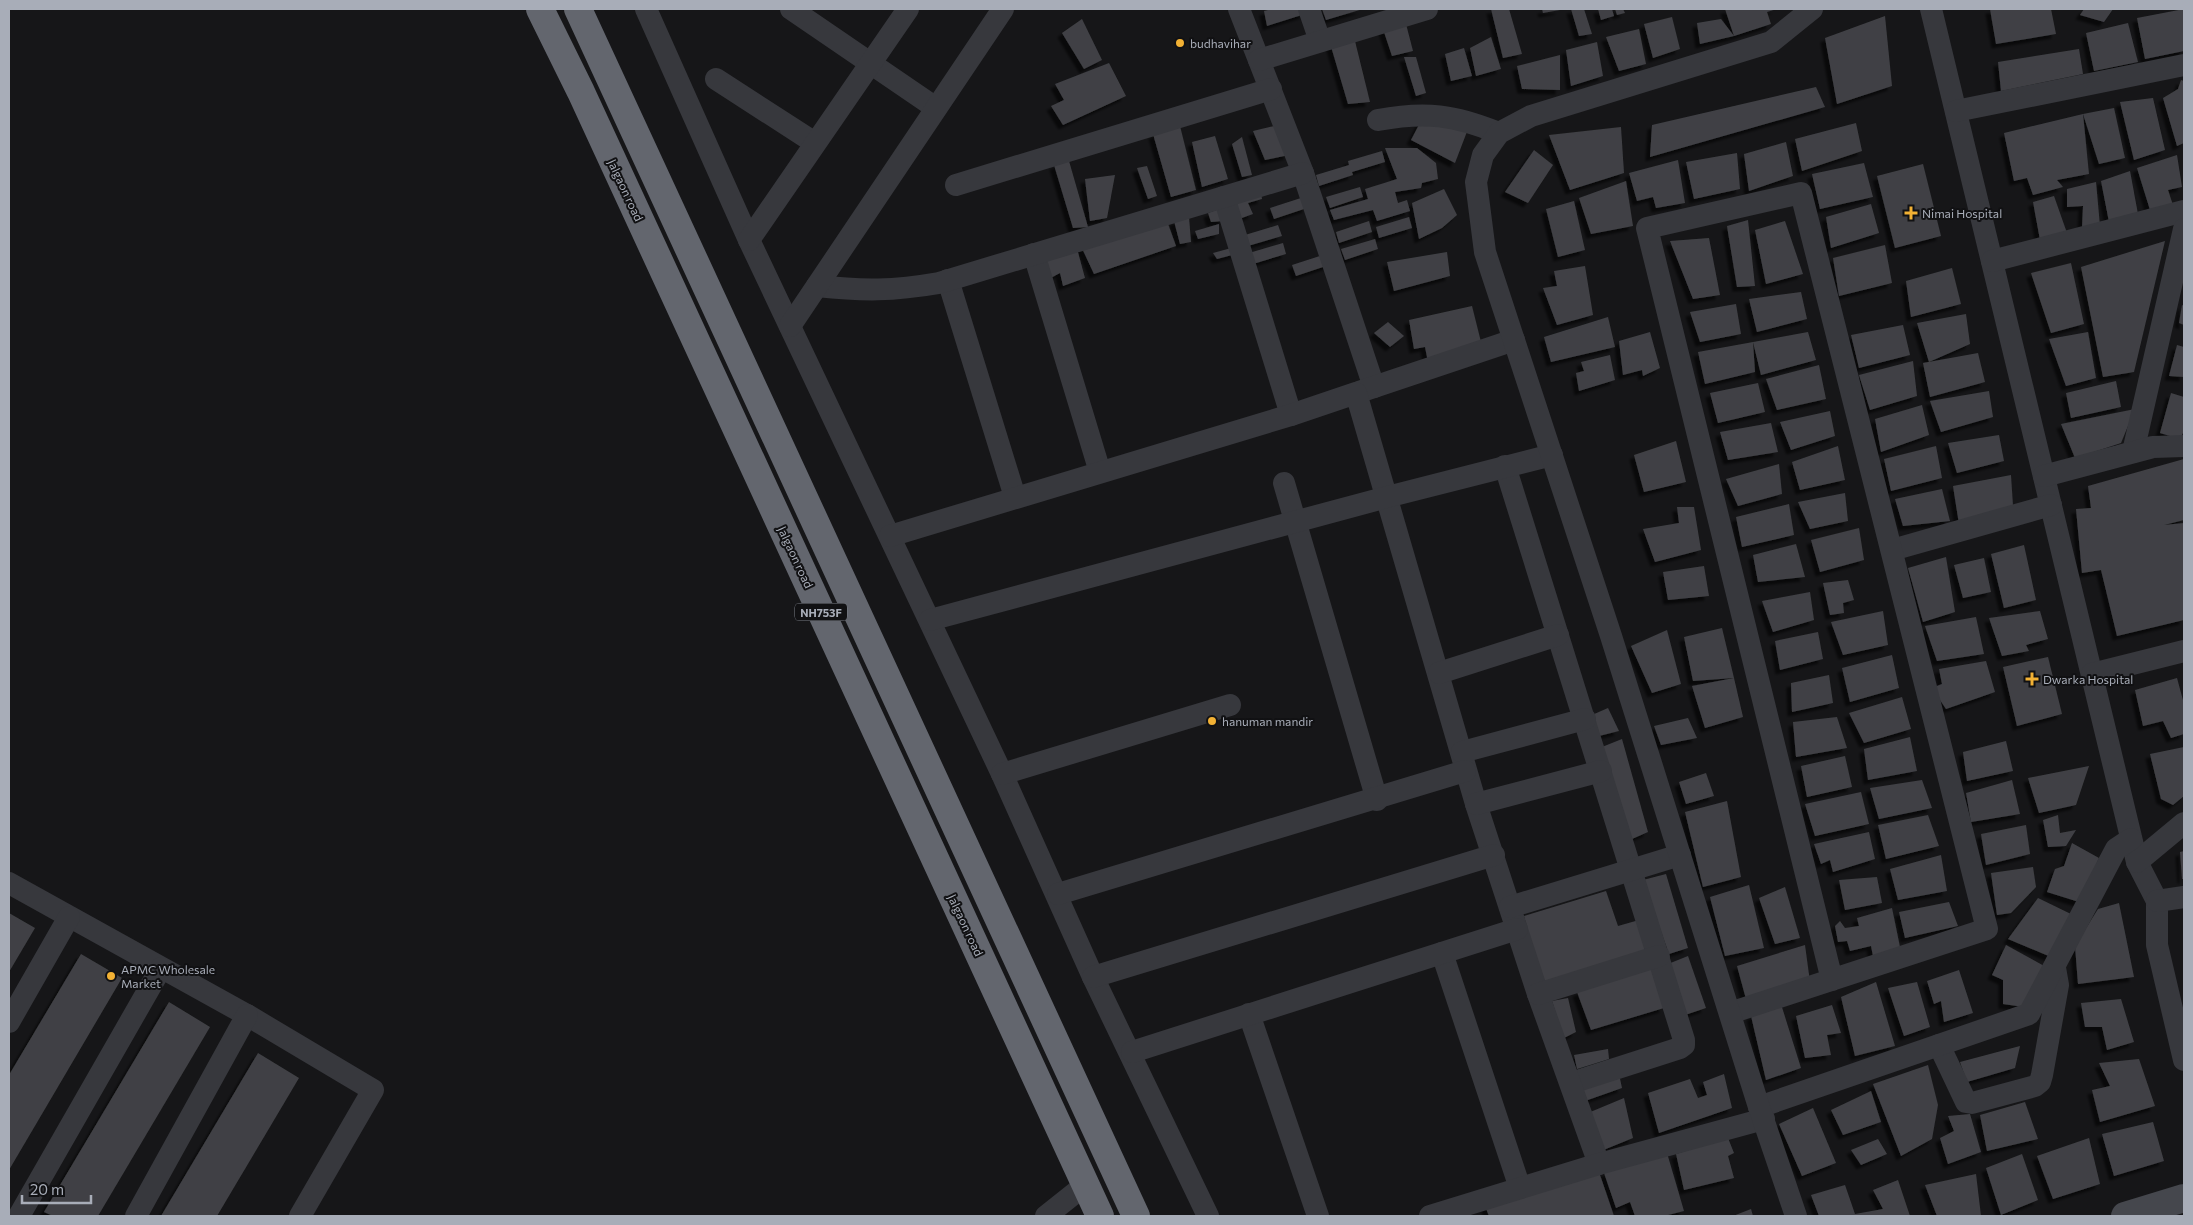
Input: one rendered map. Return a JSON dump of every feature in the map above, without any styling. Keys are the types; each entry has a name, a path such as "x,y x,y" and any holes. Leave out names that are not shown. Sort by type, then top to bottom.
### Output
{"highway":[{"name":"Jalgaon road","path":"540,9 585,102 1100,1216"},
{"name":"NH753F","path":"578,9 1136,1216"}],"street":[{"path":"646,9 749,240 930,620 1058,894 1093,976 1132,1052 1208,1216"},
{"path":"791,9 936,108"},
{"path":"749,240 908,9"},
{"path":"790,326 1003,9"},
{"path":"1239,9 1303,173 1365,390 1387,497 1476,804 1538,994 1599,1164"},
{"path":"1309,9 1320,41"},
{"path":"1796,1216 1761,1113 1552,455 1485,252 1476,182 1483,155 1499,133 1531,116 1771,42 1812,9"},
{"path":"1931,9 2137,862 2157,901 2157,945 2184,1060"},
{"path":"1259,60 1416,10"},
{"path":"1956,111 2184,65"},
{"path":"716,79 815,143"},
{"path":"956,186 1271,89"},
{"path":"1378,120 1410,114 1438,116 1471,122 1499,133"},
{"path":"816,286 866,291 902,289 948,280 1303,173"},
{"path":"1730,1013 1832,980 1987,928 1801,192 1647,228 1832,980"},
{"path":"1224,197 1291,415"},
{"path":"1992,261 2184,212"},
{"path":"2134,452 2184,229"},
{"path":"1034,254 1100,472"},
{"path":"948,280 1015,497"},
{"path":"890,536 1291,415 1514,340"},
{"path":"2044,476 2153,447 2184,446"},
{"path":"930,620 1296,521 1552,455"},
{"path":"1505,466 1660,956 1684,1045 1680,1048 1571,1083"},
{"path":"1284,483 1377,800"},
{"path":"1892,550 2051,505"},
{"path":"1439,673 1558,635"},
{"path":"2092,674 2184,651"},
{"path":"1002,774 1230,705"},
{"path":"1058,894 1377,800 1464,761 1585,719"},
{"path":"1476,804 1601,771"},
{"path":"2137,862 2184,822"},
{"path":"1430,1216 1761,1113 1939,1045 2029,1014 2116,849 2132,839"},
{"path":"1093,976 1494,855"},
{"path":"1510,907 1680,855"},
{"path":"9,883 247,1015 373,1090 300,1216"},
{"path":"2157,901 2184,897"},
{"path":"9,1022 69,917"},
{"path":"1132,1052 1517,930"},
{"path":"1442,953 1520,1188"},
{"path":"1538,994 1660,956"},
{"path":"1939,1045 1966,1102 1972,1103 2034,1086 2040,1082 2058,985 2054,967"},
{"path":"19,1216 161,968"},
{"path":"1249,1014 1318,1216"},
{"path":"136,1216 247,1015"},
{"path":"1046,1216 1085,1185"},
{"path":"2125,1216 2184,1199"}],"building":[{"path":"1272,9 1303,9 1305,14 1267,26 1264,11"},
{"path":"1322,9 1363,9 1326,20"},
{"path":"1491,9 1509,9 1522,54 1503,58"},
{"path":"1542,9 1559,9 1560,10 1543,13"},
{"path":"1571,9 1584,9 1592,34 1579,36"},
{"path":"1598,9 1612,9 1614,16 1601,20"},
{"path":"1615,9 1623,9 1625,13 1617,15"},
{"path":"1725,9 1777,9 1767,12 1771,24 1734,36"},
{"path":"1990,9 2051,9 2056,34 1996,44"},
{"path":"2084,9 2113,9 2104,22 2080,15"},
{"path":"2184,9 2184,51 2145,59 2137,18"},
{"path":"1885,16 1892,86 1837,104 1825,38"},
{"path":"1672,17 1680,49 1653,58 1644,24"},
{"path":"1082,19 1102,60 1084,69 1062,33"},
{"path":"1721,19 1734,36 1700,44 1697,23"},
{"path":"2128,23 2138,62 2094,71 2086,33"},
{"path":"1406,24 1413,51 1392,56 1383,29"},
{"path":"1639,29 1646,64 1619,71 1606,37"},
{"path":"1354,37 1370,102 1348,104 1330,43"},
{"path":"1491,37 1501,69 1476,76 1470,48"},
{"path":"1597,42 1603,76 1571,86 1566,50"},
{"path":"1464,48 1472,76 1451,81 1445,54"},
{"path":"2079,49 2083,74 2001,91 1998,62"},
{"path":"1560,55 1560,90 1522,89 1517,66"},
{"path":"1404,57 1416,57 1426,93 1416,96"},
{"path":"1109,63 1126,96 1063,125 1051,106 1064,100 1055,84"},
{"path":"2181,80 2184,81 2184,143 2177,146 2163,98 2178,89"},
{"path":"1816,87 1825,107 1650,157 1652,125"},
{"path":"2153,98 2165,150 2134,160 2120,102"},
{"path":"2114,108 2125,158 2099,164 2083,114"},
{"path":"2083,114 2089,174 2057,180 2063,187 2033,195 2027,178 2014,181 2004,133"},
{"path":"1422,119 1468,129 1455,163 1411,140"},
{"path":"1856,123 1862,151 1802,171 1795,139"},
{"path":"1278,125 1289,155 1265,160 1253,131"},
{"path":"1180,126 1196,190 1171,197 1153,134"},
{"path":"1621,127 1624,173 1570,190 1549,135"},
{"path":"1215,136 1228,179 1202,187 1192,142"},
{"path":"1242,137 1252,175 1242,177 1232,144"},
{"path":"1786,142 1793,176 1749,191 1744,154"},
{"path":"1385,148 1417,148 1436,163 1438,179 1422,183 1421,188 1395,192 1398,203 1407,200 1410,211 1377,221 1373,210 1334,220 1330,210 1368,199 1365,189 1397,179"},
{"path":"1534,150 1553,165 1528,203 1505,192"},
{"path":"1382,151 1385,162 1352,172 1353,175 1319,186 1316,175 1349,165 1348,161"},
{"path":"1737,153 1740,189 1694,199 1686,162"},
{"path":"2177,155 2182,187 2168,190 2173,205 2150,210 2137,168"},
{"path":"1678,160 1685,203 1656,208 1653,197 1637,201 1629,173"},
{"path":"1069,161 1088,227 1073,228 1054,165"},
{"path":"1864,163 1873,197 1820,209 1812,174"},
{"path":"1923,164 1941,236 1895,248 1877,176"},
{"path":"1147,166 1157,196 1148,199 1137,168"},
{"path":"2130,171 2138,214 2109,222 2101,181"},
{"path":"1115,175 1107,218 1090,221 1085,179"},
{"path":"1626,181 1633,226 1591,234 1579,198"},
{"path":"2096,182 2100,226 2082,228 2083,206 2067,207 2067,189"},
{"path":"1360,187 1363,197 1330,208 1326,197"},
{"path":"1444,189 1457,215 1442,228 1419,239 1412,203"},
{"path":"1261,193 1262,199 1248,203 1253,214 1239,219 1233,201"},
{"path":"2054,196 2067,233 2040,240 2033,202"},
{"path":"1304,197 1307,208 1274,219 1270,208"},
{"path":"1574,201 1585,250 1558,257 1546,209"},
{"path":"1871,204 1879,233 1831,248 1826,217"},
{"path":"1222,208 1224,221 1211,222 1208,213"},
{"path":"1189,217 1191,242 1180,244 1174,221"},
{"path":"1409,217 1412,228 1379,238 1376,227"},
{"path":"1748,220 1755,286 1737,287 1727,226"},
{"path":"1167,221 1176,246 1094,274 1080,244"},
{"path":"1369,221 1372,232 1339,243 1336,232"},
{"path":"1785,221 1803,274 1766,284 1755,230"},
{"path":"1219,224 1219,234 1198,239 1195,231"},
{"path":"1278,225 1282,236 1248,246 1245,235"},
{"path":"1709,238 1720,295 1693,299 1670,241"},
{"path":"1375,239 1378,249 1345,260 1341,249"},
{"path":"2165,241 2134,372 2103,377 2081,267"},
{"path":"1283,243 1286,254 1253,264 1249,253"},
{"path":"1076,245 1085,278 1063,286 1060,273 1047,280 1038,257"},
{"path":"1885,245 1892,283 1839,296 1833,258"},
{"path":"1235,247 1236,254 1217,259 1213,253"},
{"path":"1447,252 1450,276 1394,291 1387,262"},
{"path":"1326,254 1329,265 1296,276 1292,265"},
{"path":"2071,263 2084,324 2051,333 2031,273"},
{"path":"1585,266 1593,315 1557,325 1543,288 1557,286 1554,271"},
{"path":"1952,268 1961,304 1911,317 1906,281"},
{"path":"1801,292 1807,319 1757,332 1749,299"},
{"path":"1736,304 1741,334 1700,342 1690,312"},
{"path":"2182,305 2184,306 2184,325 2179,323"},
{"path":"1472,306 1482,346 1428,362 1425,347 1414,349 1409,320"},
{"path":"1966,314 1970,344 1929,362 1917,323"},
{"path":"1608,317 1615,347 1551,362 1544,337"},
{"path":"1388,322 1404,336 1390,347 1374,333"},
{"path":"1903,325 1910,355 1859,368 1851,335"},
{"path":"1650,332 1660,368 1643,376 1642,370 1623,375 1619,341"},
{"path":"1808,332 1816,360 1761,375 1753,342"},
{"path":"2088,332 2096,378 2066,386 2049,339"},
{"path":"1753,342 1755,372 1705,384 1698,352"},
{"path":"2177,345 2184,347 2184,377 2169,376"},
{"path":"1978,353 1985,382 1930,397 1923,363"},
{"path":"1610,355 1615,380 1579,391 1576,373 1584,371 1581,362"},
{"path":"1913,361 1917,396 1870,410 1859,375"},
{"path":"1819,365 1826,399 1777,410 1766,379"},
{"path":"2116,381 2121,407 2071,418 2066,393"},
{"path":"1758,383 1765,412 1718,423 1710,393"},
{"path":"1989,391 1993,417 1941,432 1930,401"},
{"path":"2171,393 2184,397 2184,431 2180,439 2160,433"},
{"path":"1922,405 1929,435 1881,452 1875,419"},
{"path":"2135,409 2121,443 2075,458 2061,424"},
{"path":"1830,411 1835,436 1791,450 1780,422"},
{"path":"1771,423 1778,452 1728,460 1720,432"},
{"path":"1999,435 2004,461 1957,473 1948,443"},
{"path":"1676,441 1686,482 1644,492 1634,455"},
{"path":"1838,446 1845,480 1800,490 1792,462"},
{"path":"1936,446 1942,478 1891,491 1884,459"},
{"path":"2184,459 2184,520 2164,525 2184,523 2184,620 2117,636 2101,570 2082,573 2076,509 2091,508 2088,486"},
{"path":"1779,464 1782,494 1738,506 1726,479"},
{"path":"2011,475 2013,506 1959,524 1953,486"},
{"path":"1942,489 1950,521 1903,526 1895,499"},
{"path":"1845,493 1848,521 1810,529 1798,502"},
{"path":"1789,504 1794,535 1742,547 1736,517"},
{"path":"1677,507 1694,507 1701,550 1655,562 1643,529 1679,523"},
{"path":"1859,528 1864,560 1820,572 1811,540"},
{"path":"1796,544 1805,577 1758,582 1753,555"},
{"path":"2024,545 2036,600 2004,608 1991,554"},
{"path":"1946,557 1955,612 1923,622 1908,568"},
{"path":"1984,558 1991,592 1963,598 1954,565"},
{"path":"1704,566 1709,596 1668,600 1663,572"},
{"path":"1848,580 1854,600 1843,603 1844,613 1830,615 1823,583"},
{"path":"1810,592 1814,620 1773,632 1762,601"},
{"path":"1883,611 1888,645 1843,655 1831,622"},
{"path":"2040,611 2048,639 2026,645 2029,651 2002,656 1989,618"},
{"path":"1976,617 1984,654 1937,661 1925,626"},
{"path":"1722,628 1734,678 1693,681 1684,637"},
{"path":"1667,630 1681,684 1652,693 1631,646"},
{"path":"1818,632 1823,659 1780,670 1775,641"},
{"path":"1892,655 1899,688 1850,702 1842,668"},
{"path":"2048,657 2062,714 2017,726 2003,667"},
{"path":"1986,661 1995,692 1946,709 1932,688 1942,684 1939,669"},
{"path":"1829,675 1833,703 1792,712 1791,683"},
{"path":"1734,678 1743,717 1705,728 1692,686"},
{"path":"2177,678 2184,704 2184,734 2171,738 2163,721 2143,726 2135,690"},
{"path":"1902,697 1911,729 1864,743 1849,713"},
{"path":"1608,708 1619,731 1599,736 1592,715"},
{"path":"1837,717 1847,748 1796,757 1793,722"},
{"path":"1688,718 1697,738 1661,745 1654,726"},
{"path":"1910,737 1917,771 1868,780 1864,749"},
{"path":"1622,739 1648,832 1632,839 1602,747"},
{"path":"2006,741 2013,771 1967,781 1963,752"},
{"path":"2184,747 2184,796 2173,805 2161,799 2150,754"},
{"path":"1845,756 1852,787 1807,797 1801,766"},
{"path":"2089,766 2076,805 2039,813 2028,778"},
{"path":"1706,773 1714,796 1686,804 1679,782"},
{"path":"1922,780 1932,808 1879,819 1870,788"},
{"path":"2012,780 2020,814 1971,822 1966,793"},
{"path":"1861,792 1869,824 1815,836 1805,804"},
{"path":"1727,801 1741,877 1703,887 1685,812"},
{"path":"1928,815 1939,846 1886,859 1878,825"},
{"path":"2058,815 2060,833 2076,830 2066,846 2048,847 2043,820"},
{"path":"2026,825 2030,854 1986,865 1981,834"},
{"path":"1869,832 1875,859 1833,872 1830,860 1821,864 1814,844"},
{"path":"2072,843 2099,858 2079,902 2047,892 2055,869 2064,866"},
{"path":"2184,851 2184,879 2182,879 2180,852"},
{"path":"1941,855 1947,891 1898,900 1890,869"},
{"path":"2033,867 2036,887 2011,913 1997,915 1991,873"},
{"path":"1666,874 1688,948 1669,954 1643,880"},
{"path":"1877,877 1882,903 1845,910 1839,880"},
{"path":"1749,885 1764,948 1725,956 1710,897"},
{"path":"1785,887 1800,938 1775,944 1759,898"},
{"path":"1606,891 1618,926 1639,920 1648,953 1543,985 1524,916"},
{"path":"2038,898 2073,915 2051,957 2008,939"},
{"path":"1949,902 1958,926 1905,938 1899,912"},
{"path":"2119,903 2134,977 2078,984 2075,946 2098,909"},
{"path":"1892,908 1900,947 1873,956 1871,946 1850,951 1847,941 1838,942 1835,926 1840,921 1845,928 1859,926 1857,918"},
{"path":"9,913 35,928 9,972"},
{"path":"1805,945 1810,982 1746,999 1737,966"},
{"path":"2006,945 2046,967 2024,1007 2003,1004 2003,980 1992,975"},
{"path":"81,954 122,978 9,1170 9,1075"},
{"path":"1688,956 1706,1008 1682,1016 1668,964"},
{"path":"1651,967 1664,1008 1591,1030 1577,992"},
{"path":"1959,970 1973,1013 1944,1022 1941,1001 1934,1004 1927,981"},
{"path":"1876,982 1895,1046 1855,1056 1841,997"},
{"path":"1917,982 1930,1027 1904,1036 1888,988"},
{"path":"1568,998 1576,1032 1564,1038 1552,1001"},
{"path":"2121,999 2134,1042 2107,1050 2102,1027 2085,1027 2081,1003"},
{"path":"169,1002 210,1027 98,1216 53,1216 44,1212"},
{"path":"1781,1004 1801,1068 1766,1080 1751,1016"},
{"path":"1832,1005 1841,1033 1827,1035 1831,1055 1805,1058 1796,1016"},
{"path":"2020,1046 2015,1068 1967,1082 1960,1062"},
{"path":"1608,1049 1609,1059 1577,1069 1574,1055"},
{"path":"258,1053 299,1078 217,1216 161,1216"},
{"path":"2139,1059 2155,1106 2100,1122 2092,1090 2110,1086 2099,1063"},
{"path":"1928,1065 1938,1105 1932,1139 1901,1156 1873,1084"},
{"path":"1619,1074 1622,1088 1585,1101 1578,1086"},
{"path":"1724,1074 1732,1108 1659,1133 1648,1093 1690,1079 1698,1098 1707,1095 1703,1082"},
{"path":"1871,1091 1881,1122 1843,1135 1831,1110"},
{"path":"1624,1098 1633,1138 1601,1151 1588,1113"},
{"path":"2025,1102 2038,1139 1987,1151 1980,1115"},
{"path":"1813,1108 1836,1163 1802,1176 1779,1124"},
{"path":"1970,1114 1981,1152 1948,1164 1940,1138 1954,1131 1948,1116"},
{"path":"2153,1122 2164,1161 2114,1176 2102,1134"},
{"path":"1728,1138 1734,1153 1728,1156 1734,1178 1684,1190 1676,1154"},
{"path":"2089,1138 2100,1184 2053,1199 2037,1156"},
{"path":"1878,1139 1887,1154 1861,1165 1851,1150"},
{"path":"1667,1153 1684,1211 1664,1216 1635,1216 1630,1202 1616,1208 1604,1173"},
{"path":"2022,1154 2038,1200 2001,1215 1986,1168"},
{"path":"1599,1172 1614,1216 1489,1216 1485,1206"},
{"path":"1976,1174 1981,1216 1937,1216 1925,1185"},
{"path":"1898,1180 1910,1216 1819,1216 1811,1195 1845,1185 1855,1214 1883,1209 1873,1190"},
{"path":"1751,1209 1753,1216 1733,1216"}],"place":[{"name":"budhavihar","path":"1180,43"},
{"name":"Nimai Hospital","path":"1911,213"},
{"name":"Dwarka Hospital","path":"2032,679"},
{"name":"hanuman mandir","path":"1212,721"},
{"name":"APMC Wholesale Market","path":"111,976"}]}
